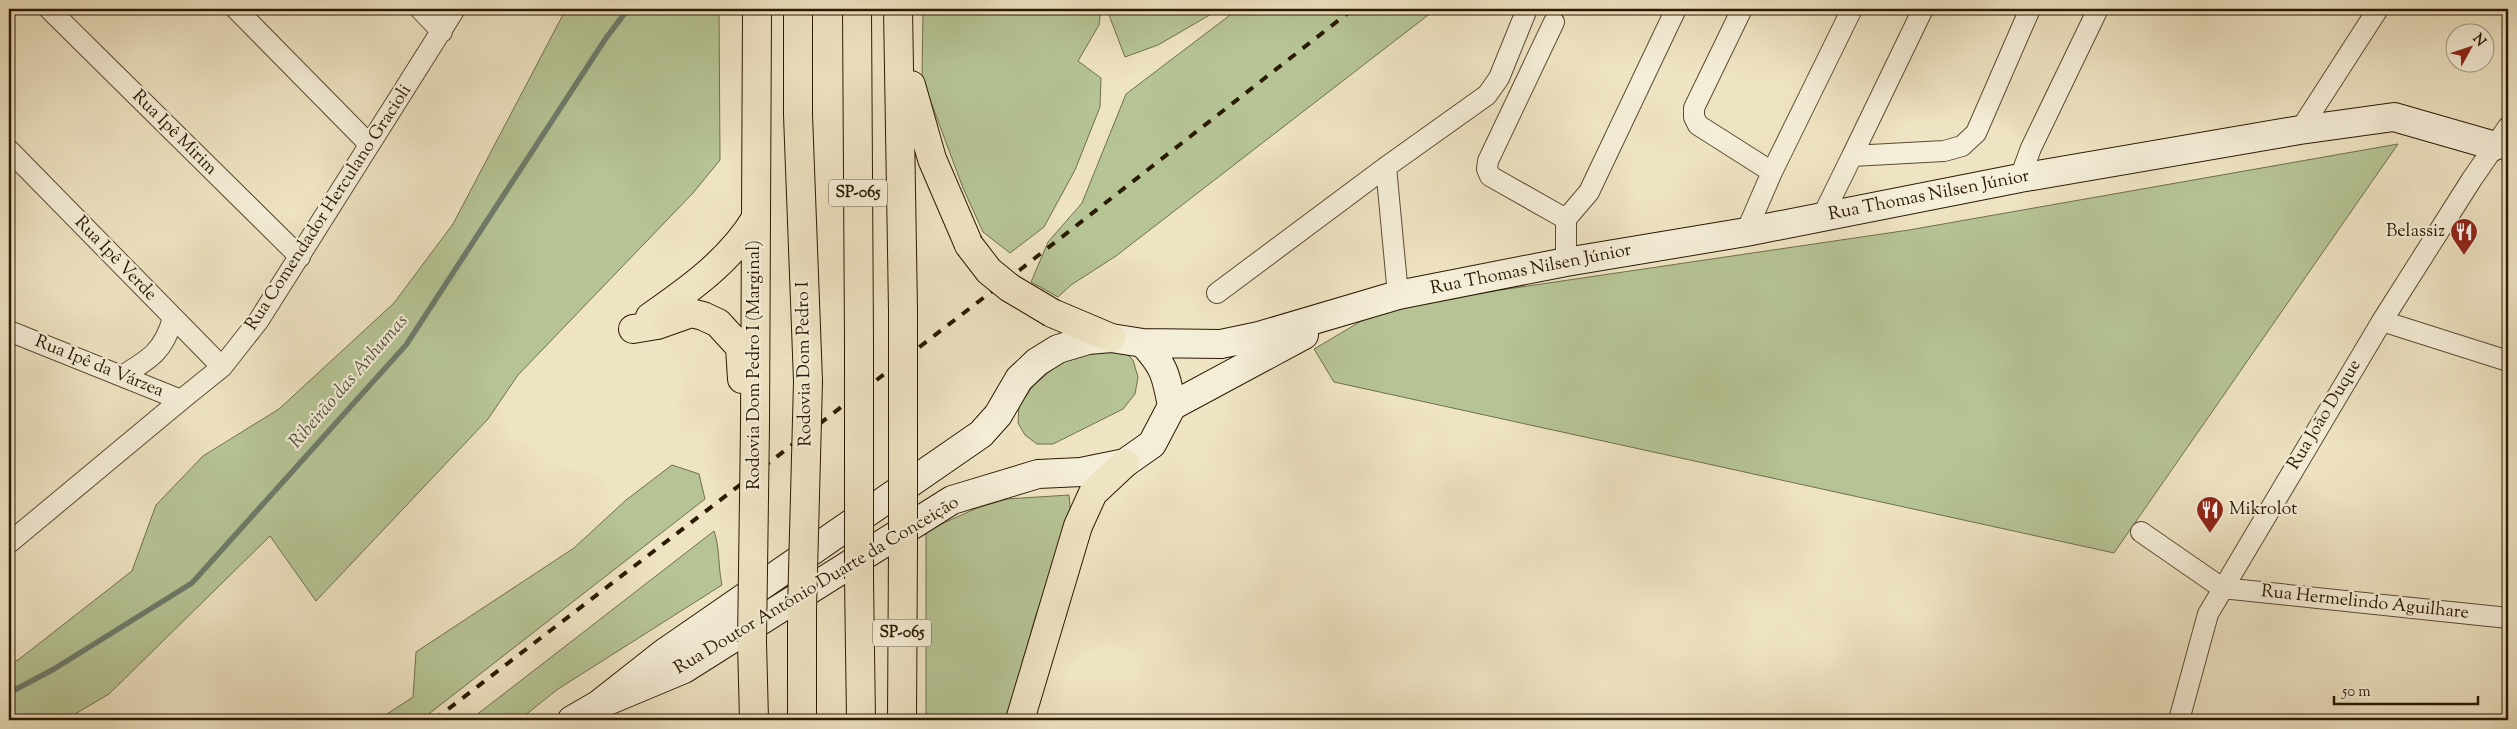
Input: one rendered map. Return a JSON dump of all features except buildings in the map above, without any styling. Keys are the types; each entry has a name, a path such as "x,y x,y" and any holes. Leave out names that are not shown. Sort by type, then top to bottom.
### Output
{"highway":[{"name":"Rodovia Dom Pedro I (Marginal)","path":"750,714 755,426 757,9"},
{"name":"Rodovia Dom Pedro I","path":"798,9 798,115 808,381 802,610 802,720"},
{"name":"SP-065","path":"856,9 860,720"},
{"name":"SP-065","path":"898,20 903,310 902,720"},
{"path":"898,20 917,111 950,204 969,245 996,277 1010,288 1052,313 1111,338"},
{"path":"755,426 743,390 740,347 718,323 704,316 690,313 658,325 633,329 688,290 727,257 743,240 756,218"},
{"path":"1020,720 1078,526 1093,493 1125,464"}],"street":[{"name":"Rua Ipê Mirim","path":"49,9 300,257"},
{"path":"236,9 369,144"},
{"path":"420,9 442,32"},
{"name":"Rua Comendador Herculano Gracioli","path":"9,543 222,367 259,320 455,9"},
{"path":"1217,293 1386,167 1487,95 1499,78 1527,9"},
{"path":"1566,262 1566,219 1589,192 1676,9"},
{"path":"1742,9 1694,108 1694,117 1698,126 1772,172"},
{"path":"1746,232 1772,172 1852,9"},
{"path":"1822,217 1923,9"},
{"path":"1852,156 1944,151 1962,146 1976,133 2030,9"},
{"path":"2020,178 2031,148 2098,9"},
{"path":"2300,130 2378,9"},
{"path":"1554,22 1488,161 1487,169 1490,176 1566,219"},
{"name":"Rua Thomas Nilsen Júnior","path":"998,416 1019,379 1037,362 1065,347 1088,340 1111,338 1143,343 1221,344 1259,336 1398,295 1566,262 1746,232 2020,178 2300,130 2394,117 2504,141"},
{"name":"Rua João Duque","path":"2179,720 2208,614 2222,588 2382,321 2504,141"},
{"name":"Rua Ipê Verde","path":"9,150 222,367"},
{"path":"1386,167 1398,295"},
{"name":"Rua Thomas Nilsen Júnior","path":"1172,406 1243,366 1363,304"},
{"path":"122,376 147,361 159,350 168,336 173,318"},
{"path":"2382,321 2508,361"},
{"name":"Rua Ipê da Várzea","path":"9,331 122,376 184,397"},
{"path":"1125,464 1152,444 1172,406 1160,361 1143,343"},
{"name":"Rua Doutor Antônio Duarte da Conceição","path":"598,706 664,653 981,434 998,416"},
{"name":"Rua Doutor Antônio Duarte da Conceição","path":"572,720 598,706 684,669 952,500 1038,474 1081,472 1125,464"},
{"path":"2141,532 2222,588"},
{"name":"Rua Hermelindo Aguilhare","path":"2222,588 2508,618"}],"green space":[{"path":"566,9 719,9 720,160 693,193 518,375 488,419 316,601 270,536 109,694 65,720 9,720 9,663 18,660 132,571 156,505 203,456 279,409 394,303 453,224"},
{"path":"923,9 1101,9 1099,25 1078,61 1101,78 1100,107 1075,170 1044,227 1010,253 983,232 963,188 922,78"},
{"path":"1110,9 1220,9 1158,45 1125,57 1109,15"},
{"path":"1238,9 1436,9 1116,256 1071,285 1058,297 1031,282 1048,242 1082,203 1126,94"},
{"path":"2398,144 2114,553 1334,382 1314,349 1385,307 1909,230"},
{"path":"1120,347 1133,360 1138,377 1135,394 1123,409 1053,444 1037,444 1025,435 1018,423 1019,406 1033,386 1063,360"},
{"path":"672,465 699,474 705,499 421,720 378,720 413,697 416,652 574,548 626,500"},
{"path":"1069,495 1071,517 1035,618 1006,720 926,720 926,531 977,508 1007,499"},
{"path":"714,531 722,585 558,689 519,720 470,720"}],"waterway":[{"name":"Ribeirão das Anhumas","path":"9,693 54,669 192,583 406,345 606,38 628,9"}],"railway":[{"path":"434,720 1021,269 1353,9"}],"place":[{"name":"Belassiz","path":"2464,256"},
{"name":"Mikrolot","path":"2210,534"}]}
